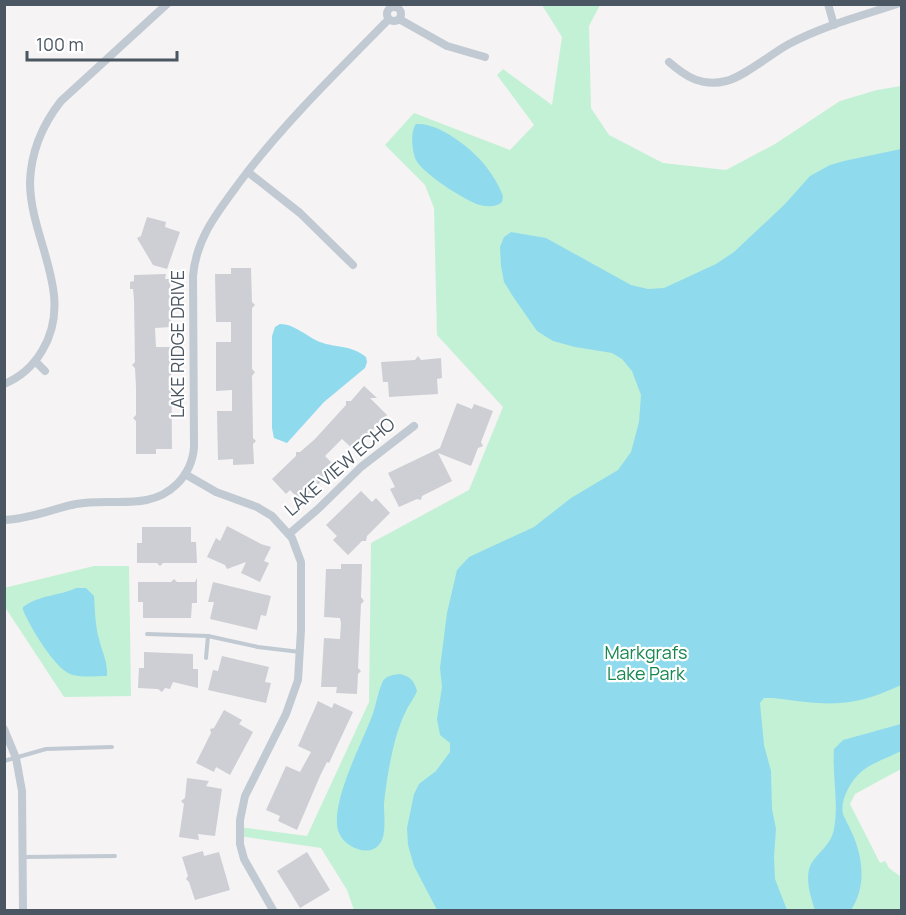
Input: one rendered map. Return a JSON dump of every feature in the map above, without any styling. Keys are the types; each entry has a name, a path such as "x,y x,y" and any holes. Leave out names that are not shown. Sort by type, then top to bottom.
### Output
{"street":[{"path":"4,384 22,374 36,362 48,342 54,324 56,308 53,285 32,202 32,165 36,144 51,113 61,101 167,4"},
{"path":"828,4 834,25"},
{"path":"669,62 684,76 697,81 727,81 790,43 834,25 897,4"},
{"path":"399,19 400,6 386,7 389,19 393,21 399,19 447,46 485,57"},
{"name":"LAKE RIDGE DRIVE","path":"4,520 29,517 91,502 147,501 168,492 185,474 192,460 194,447 192,282 200,243 212,220 248,172 299,111 389,19"},
{"path":"248,172 300,213 353,265"},
{"path":"36,362 45,371"},
{"name":"LAKE VIEW ECHO","path":"289,534 362,467 414,426"},
{"path":"185,474 221,494 261,509 275,518 289,534 298,552 302,571 299,676 291,703 249,788 240,815 239,836 244,859 273,910"},
{"path":"4,729 16,758 22,791 23,910"}],"lane":[{"path":"147,634 208,636 258,647 300,652"},
{"path":"206,658 208,636"},
{"path":"4,761 55,748 112,747"},
{"path":"22,857 115,856"}],"green space":[{"name":"Markgrafs Lake Park","path":"542,5 600,5 589,26 591,108 609,135 663,163 726,170 775,144 840,101 877,90 901,86 901,769 855,794 850,804 880,863 885,861 889,868 901,877 901,910 354,910 347,890 321,848 239,836 239,827 307,836 369,702 371,543 469,490 503,407 437,335 434,208 425,185 385,145 414,113 510,150 534,125 497,75 503,69 552,105 562,37"},
{"path":"94,566 129,566 131,696 64,697 5,607 4,588"}],"water":[{"path":"416,124 437,128 459,141 479,158 494,178 503,196 502,202 489,206 474,203 445,186 420,166 413,152 412,137"},
{"name":"Markgrafs Lake Park","path":"901,149 901,685 852,702 824,703 764,698 760,703 764,745 771,771 772,809 776,829 775,879 787,910 437,910 414,866 408,845 407,828 414,794 419,784 436,771 450,752 450,743 440,735 437,719 442,687 440,668 447,613 457,570 469,557 534,527 571,498 618,470 631,452 639,422 641,395 632,371 622,359 612,353 553,341 537,331 504,282 500,247 504,237 511,232 546,238 631,285 648,289 664,288 716,264 734,252 785,204 810,176 830,165"},
{"path":"280,324 296,328 320,342 355,350 366,357 367,362 365,368 324,402 287,443 274,438 272,428 272,336 275,327"},
{"path":"76,588 86,588 94,596 97,628 106,662 107,676 78,676 64,670 43,646 23,610 23,607 36,600"},
{"path":"399,674 411,679 417,691 407,708 394,746 385,795 382,840 372,849 359,850 347,843 339,833 338,808 381,685 386,678"},
{"path":"901,724 901,751 861,772 854,779 844,799 843,814 855,841 862,871 856,901 851,910 815,910 808,875 811,864 828,844 834,829 836,809 834,749 843,740"}],"building":[{"path":"147,217 166,222 165,227 180,232 167,269 153,265 137,238 141,236"},
{"path":"231,268 251,268 252,302 255,305 252,308 252,369 255,372 252,376 253,438 256,441 253,444 254,464 233,465 233,459 218,460 217,411 232,411 232,390 216,391 216,342 231,342 231,322 216,322 215,274 231,274"},
{"path":"166,274 165,279 170,279 171,327 155,328 156,347 171,347 172,449 156,449 156,454 136,454 136,421 133,418 136,415 136,387 135,368 132,365 135,362 134,300 130,282 134,281 134,275"},
{"path":"418,356 421,360 441,358 442,378 437,379 438,394 389,397 388,382 383,382 381,362 415,360"},
{"path":"364,386 377,398 370,398 387,415 354,450 342,439 325,456 336,467 301,501 290,490 286,494 272,479 296,456 296,452 300,452 315,439 346,405 346,401 351,401"},
{"path":"457,403 472,409 474,404 493,411 481,442 483,446 478,448 471,466 438,453 452,481 422,496 421,500 417,499 399,507 390,489 395,487 388,473 440,448"},
{"path":"361,491 372,502 376,498 390,513 367,536 366,541 362,541 348,555 333,540 337,536 326,525"},
{"path":"227,526 271,547 264,561 269,563 260,582 241,573 246,562 227,569 225,565 207,557 216,538 220,541"},
{"path":"142,527 191,527 191,542 196,542 197,563 163,563 160,566 157,563 137,563 137,543 142,543"},
{"path":"341,564 362,564 361,597 364,601 361,604 358,668 361,671 358,674 357,694 336,693 337,687 321,687 324,638 340,639 341,623 340,618 324,617 326,569 341,569"},
{"path":"197,578 197,603 192,603 191,618 143,618 143,602 138,602 138,582 171,582 174,579 177,582 195,582"},
{"path":"213,582 271,596 266,616 261,615 257,630 210,619 214,602 208,602"},
{"path":"144,652 193,654 193,669 198,669 198,688 173,682 170,689 165,688 162,692 158,689 138,688 139,668 144,668"},
{"path":"222,656 269,667 265,682 271,683 266,703 208,690 213,670 218,671"},
{"path":"318,701 332,708 334,703 353,712 329,763 327,762 320,776 297,830 278,821 280,816 266,810 286,766 300,772 311,752 298,746"},
{"path":"224,710 242,720 239,724 253,732 230,775 216,767 214,772 196,763 211,733 210,729 214,728"},
{"path":"187,778 209,781 206,786 222,789 215,836 198,834 199,840 179,837 184,804 181,801 185,798"},
{"path":"203,851 204,856 219,852 230,890 195,900 186,879 188,876 182,857"},
{"path":"307,852 330,890 300,908 277,871"}]}
